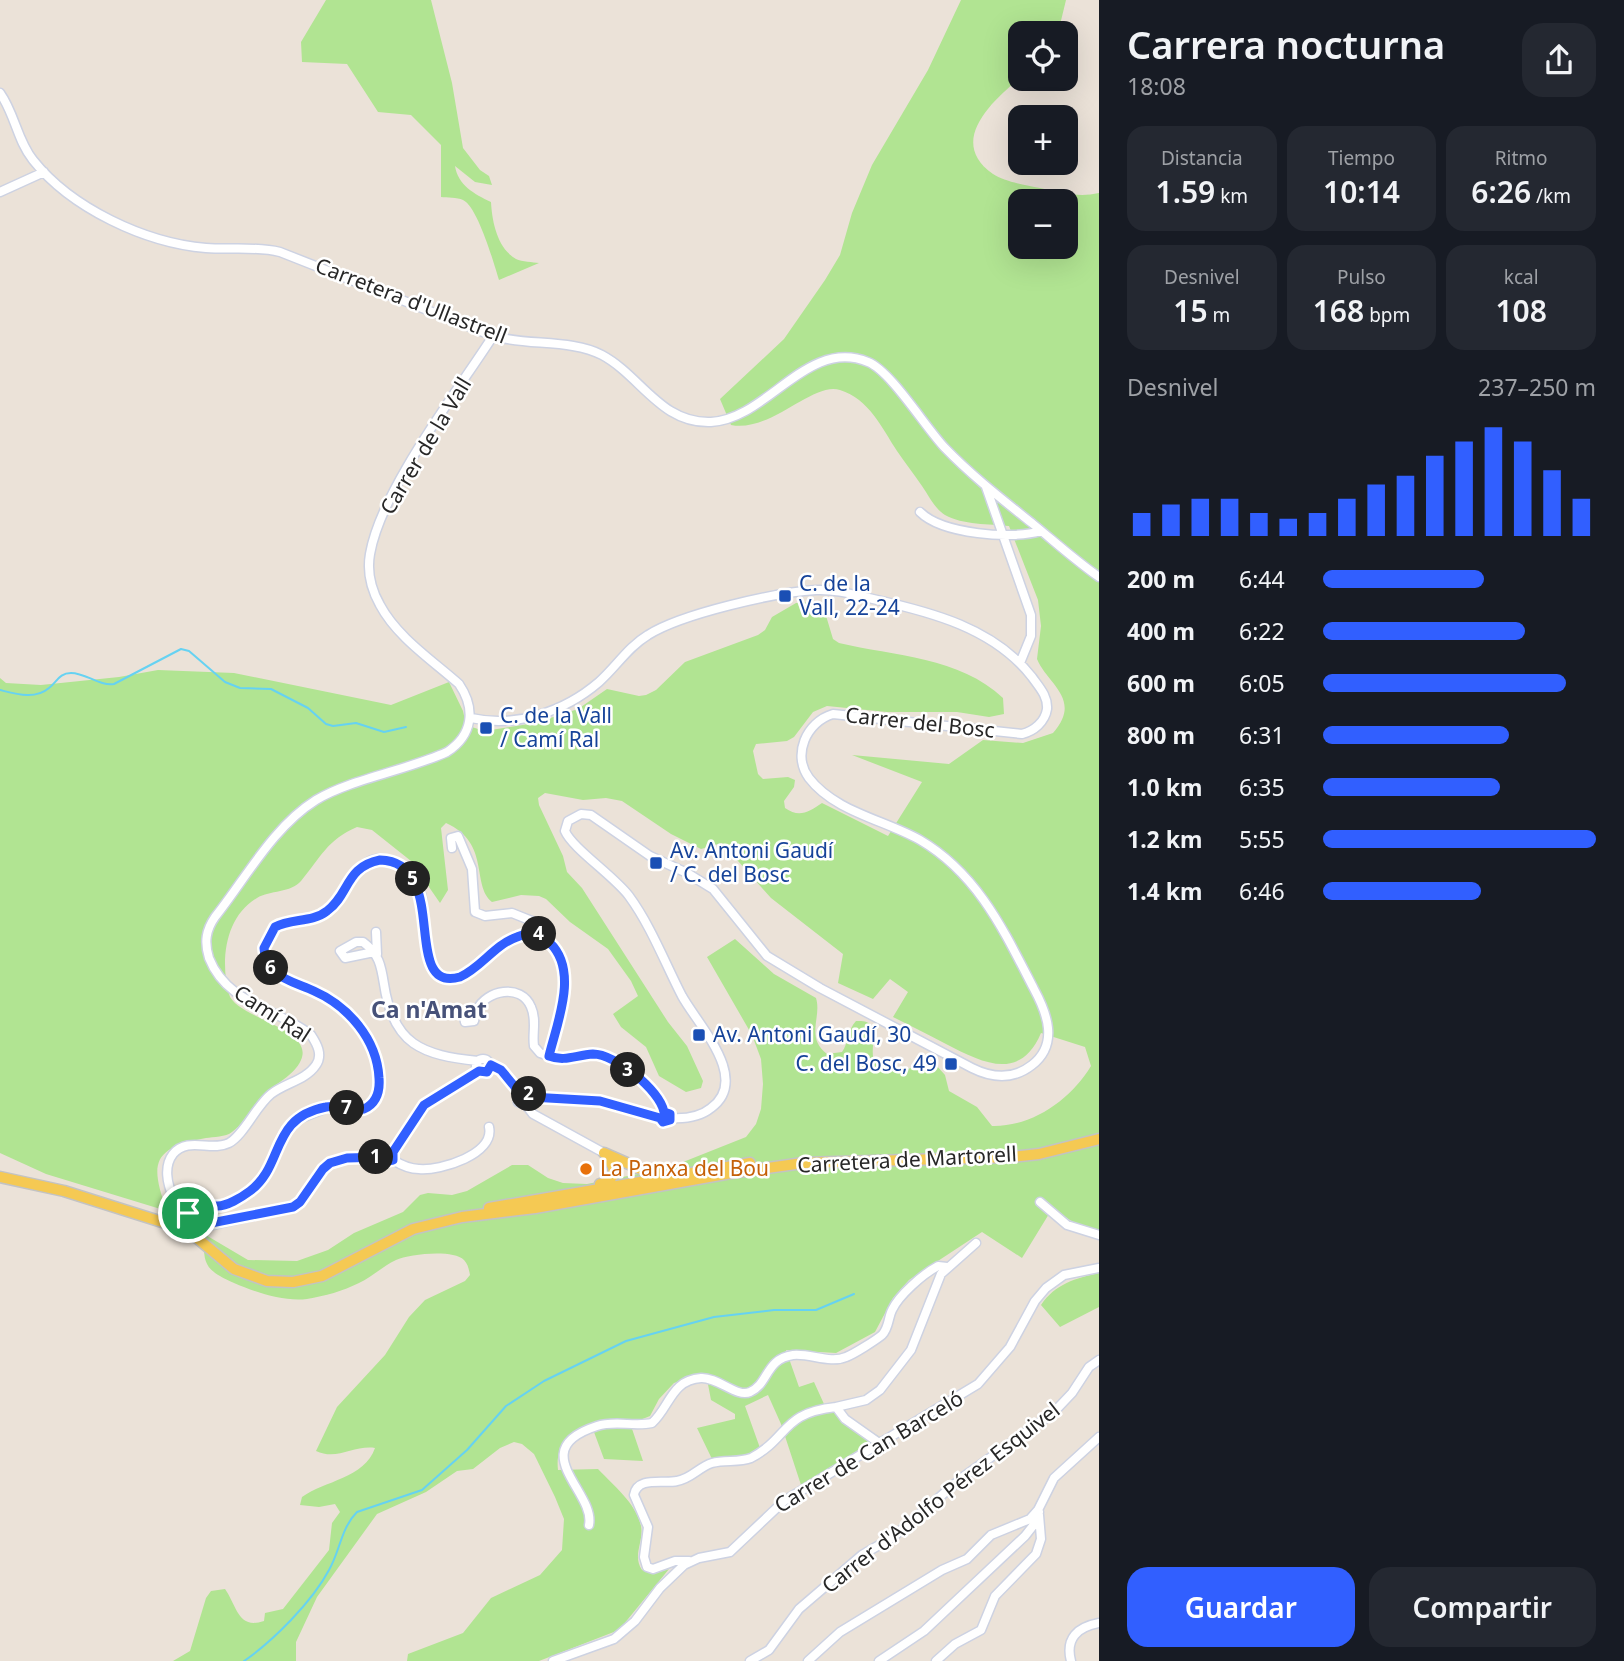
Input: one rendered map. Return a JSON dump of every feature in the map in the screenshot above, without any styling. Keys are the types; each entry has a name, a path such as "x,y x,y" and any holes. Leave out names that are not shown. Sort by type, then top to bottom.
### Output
{"main road":[{"name":"Carretera de Martorell","path":"0,1177 64,1191 178,1227 197,1238 234,1269 256,1278 280,1282 322,1276 397,1235 462,1217 523,1210 803,1163 1011,1157 1099,1139"},
{"path":"604,1153 650,1172 677,1175"},
{"path":"604,1153 620,1182 650,1188"},
{"path":"462,1217 477,1211 677,1175 747,1164 784,1161 803,1163"},
{"path":"583,1191 608,1182 619,1163 629,1163"},
{"path":"607,1195 627,1185 635,1173 629,1163"}],"street":[{"name":"Carretera d'Ullastrell","path":"0,93 26,150 44,172 83,205 126,226 195,247 250,248 280,252 493,336 531,344 587,349 599,354 675,415 705,422 720,421 745,412 818,364 840,357 863,360 883,371 930,432 986,485 1099,577"},
{"path":"0,192 44,172"},
{"name":"Carrer de la Vall","path":"471,718 469,702 459,684 411,642 387,616 372,586 369,565 374,538 404,474 493,336"},
{"path":"471,718 499,722 549,712 574,700 599,682 634,645 662,627 793,592 830,590 935,614 971,629 1020,663 1031,636 1031,615 986,485"},
{"path":"920,512 931,521 947,527 1003,535 1041,531"},
{"name":"Carrer del Bosc","path":"665,1116 687,1118 714,1107 724,1092 724,1065 720,1054 691,1013 631,899 597,862 566,835 565,825 573,818 586,813 596,817 650,856 687,873 713,889 767,956 820,988 988,1076 1017,1073 1034,1063 1042,1053 1048,1038 1048,1017 991,908 959,868 941,854 918,839 848,806 816,786 808,777 802,755 809,731 832,714 1012,733 1029,732 1043,720 1047,702 1041,688 1020,663"},
{"name":"Camí Ral","path":"192,1212 176,1203 171,1190 169,1166 173,1154 185,1146 223,1146 234,1140 271,1095 308,1074 316,1066 318,1048 311,1035 234,992 211,962 206,944 209,926 279,833 315,801 447,752 460,743 471,718"},
{"path":"452,848 450,838 458,836 472,869 475,912 485,916 512,913 532,921 536,932 554,947 565,976 564,994 549,1056"},
{"path":"489,1127 489,1138 486,1142 472,1155 456,1162 419,1169 390,1156 337,1160 323,1169 300,1202 293,1207 220,1222 203,1221 192,1212 202,1204 217,1207 239,1198 262,1180 278,1143 299,1119 332,1106 364,1109 372,1104 377,1094 379,1077 374,1055 354,1020 330,999 285,979 268,965 264,948 275,927 323,914 336,901 354,873 369,863 385,860 397,864 407,872 419,889 429,964 440,975 460,977 506,942 536,932"},
{"path":"376,932 376,953 387,1001 402,1035 420,1049 442,1057 478,1061 485,1058 501,1070 520,1093 518,1102 600,1101 665,1116"},
{"path":"477,1009 502,992 512,991 521,996 533,1011 534,1046 549,1056 565,1059 592,1054 617,1062 657,1096 665,1116"},
{"path":"478,1061 479,1071"},
{"path":"390,1156 424,1105 479,1071 487,1072 491,1065"},
{"path":"528,1101 538,1118 568,1131 604,1153"},
{"path":"1040,1202 1067,1225 1099,1235"},
{"path":"691,1561 674,1561 653,1569 647,1567 644,1557 648,1527 634,1495 636,1488 644,1483 685,1479 713,1462 746,1460 757,1455 799,1416 816,1409 869,1399 885,1384 911,1350 937,1280 947,1267 976,1243"},
{"path":"589,1525 588,1510 569,1477 564,1462 564,1452 576,1438 604,1424 652,1423 675,1389 696,1379 717,1380 740,1393 748,1394 756,1388 767,1370 780,1359 794,1355 844,1358 882,1335 892,1310 920,1278 938,1266 947,1267"},
{"name":"Carrer de Can Barceló","path":"553,1661 621,1635 660,1588 691,1561 730,1552 750,1536 774,1508 966,1393 988,1376 1016,1338 1035,1301 1054,1281 1072,1272 1099,1268"},
{"name":"Carrer d'Adolfo Pérez Esquivel","path":"750,1661 769,1650 799,1609 862,1555 893,1536 963,1476 1053,1413 1072,1394 1089,1367 1099,1360"},
{"path":"836,1407 842,1416 879,1443"},
{"path":"879,1661 924,1632 1026,1536 1054,1478 1099,1437"},
{"path":"808,1661 840,1632 891,1604 942,1570 967,1559 991,1535 1030,1519 1039,1512"},
{"path":"936,1661 954,1644 981,1630 995,1596 1036,1554 1041,1539 1039,1512"},
{"path":"1072,1661 1070,1647 1074,1633 1083,1626 1099,1623"}],"green space":[{"path":"326,0 431,0 452,83 463,148 480,170 489,176 492,185 475,182 455,166 457,173 468,188 491,202 497,234 504,248 518,260 539,263 499,280 485,237 469,205 461,199 441,197 441,145 411,115 378,112 347,64 302,62 301,42"},
{"path":"961,0 1066,0 1061,21 1008,21 1008,89 987,110 979,123 974,136 974,149 980,162 993,174 1046,189 1008,189 1008,259 1078,259 1078,195 1099,193 1099,1230 1078,1225 1052,1209 1022,1258 982,1232 909,1280 893,1298 875,1332 836,1353 786,1350 799,1387 814,1382 824,1404 880,1437 801,1485 781,1424 768,1395 745,1406 760,1448 740,1458 712,1459 697,1428 735,1419 735,1414 711,1400 706,1374 674,1383 659,1399 650,1416 629,1420 643,1461 604,1459 591,1424 571,1436 559,1454 558,1470 598,1469 623,1495 638,1518 641,1532 638,1559 642,1570 653,1574 669,1569 619,1630 539,1661 407,1661 408,1654 463,1633 491,1598 540,1575 562,1550 564,1519 555,1497 534,1454 522,1444 514,1442 500,1448 473,1469 457,1471 426,1492 377,1514 317,1597 296,1642 296,1661 173,1661 190,1651 206,1598 211,1591 225,1589 243,1619 255,1623 264,1621 265,1613 283,1609 329,1550 332,1523 340,1512 335,1504 319,1507 300,1505 302,1497 362,1466 375,1448 338,1454 316,1451 337,1407 385,1355 409,1317 425,1300 465,1281 470,1275 464,1260 458,1257 420,1254 396,1260 364,1281 334,1293 298,1300 279,1298 242,1286 211,1270 205,1260 204,1234 248,1260 297,1261 328,1250 354,1233 403,1212 420,1195 452,1195 467,1191 512,1165 528,1165 548,1178 563,1183 587,1184 668,1168 746,1137 756,1124 761,1109 761,1059 752,1035 707,957 735,939 774,974 816,998 815,1034 820,1047 827,1054 842,1052 853,1024 856,1021 866,1022 873,1030 873,1057 882,1068 897,1070 936,1065 945,1075 949,1091 977,1107 992,1126 1022,1122 1049,1109 1073,1089 1091,1066 1085,1047 1041,1033 1023,1058 1011,1063 987,1062 960,1051 893,1017 908,992 890,979 873,999 838,983 843,954 771,898 722,843 701,849 671,834 622,801 606,798 583,800 545,793 538,798 539,805 563,856 567,872 582,888 668,1022 687,1046 703,1081 701,1088 686,1092 659,1076 646,1047 621,1027 613,1014 638,996 631,981 608,949 539,896 521,895 492,902 482,885 475,852 460,831 446,823 441,828 448,890 440,903 411,861 372,830 357,827 331,843 297,885 262,895 246,906 232,928 225,954 229,994 234,1002 245,1010 286,1031 296,1040 302,1049 301,1060 294,1071 263,1096 240,1125 229,1134 188,1142 166,1153 157,1169 167,1211 46,1174 0,1153 0,678 6,683 41,685 158,670 234,673 391,705 449,682 463,711 466,725 484,731 535,723 578,709 607,689 646,695 656,690 685,662 758,635 765,630 772,617 796,603 811,602 824,609 833,639 839,643 926,660 967,674 986,684 1003,698 1004,714 989,717 957,712 887,712 827,706 813,712 794,737 787,741 756,744 753,751 758,774 763,779 788,777 795,780 794,787 784,801 785,808 790,811 804,813 822,803 888,836 922,782 852,755 949,764 983,740 1023,743 1053,733 1065,711 1064,701 1037,659 1041,626 1038,600 1009,526 968,522 941,512 874,415 850,394 829,389 761,422 746,425 731,425 720,399 784,339 825,280 840,255 852,213 872,165 928,70"},
{"path":"1099,1273 1099,1307 1060,1327 1041,1305 1053,1292 1067,1283"}],"waterway":[{"path":"0,690 25,695 38,694 67,673 114,684 181,649 189,651 225,682 240,688 271,689 308,708 326,724 333,726 356,723 384,732 406,727"},
{"path":"244,1661 279,1632 313,1595 333,1563 347,1525 357,1512 422,1490 467,1450 506,1406 544,1381 626,1341 714,1317 774,1310 816,1310 854,1294"}],"place":[{"name":"C. de la Vall, 22-24","path":"785,596"},
{"name":"C. de la Vall / Camí Ral","path":"486,728"},
{"name":"Av. Antoni Gaudí / C. del Bosc","path":"656,863"},
{"name":"Av. Antoni Gaudí, 30","path":"699,1035"},
{"name":"C. del Bosc, 49","path":"951,1064"},
{"name":"La Panxa del Bou","path":"586,1169"}],"district":[{"name":"Ca n'Amat","path":"429,1010"}],"route":[{"path":"380,860 397,864 413,877 424,908 429,964 440,975 455,979 460,977 496,948 531,932 536,932 548,940 559,956 565,976 564,994 549,1056 572,1059 592,1054 609,1058 649,1088 662,1103 664,1112 670,1115 669,1121 664,1122 660,1118 600,1101 531,1097 527,1092 520,1093 501,1070 491,1065 487,1072 479,1071 424,1105 393,1152 395,1156 391,1161 384,1157 347,1158 330,1163 300,1202 285,1210 229,1219 208,1226 194,1222 188,1213 199,1205 217,1207 226,1204 252,1190 267,1173 282,1136 299,1119 332,1106 364,1109 375,1100 379,1085 378,1066 369,1043 354,1020 330,999 278,975 268,965 264,948 275,927 323,914 336,901 354,873 369,863 380,860"}]}
